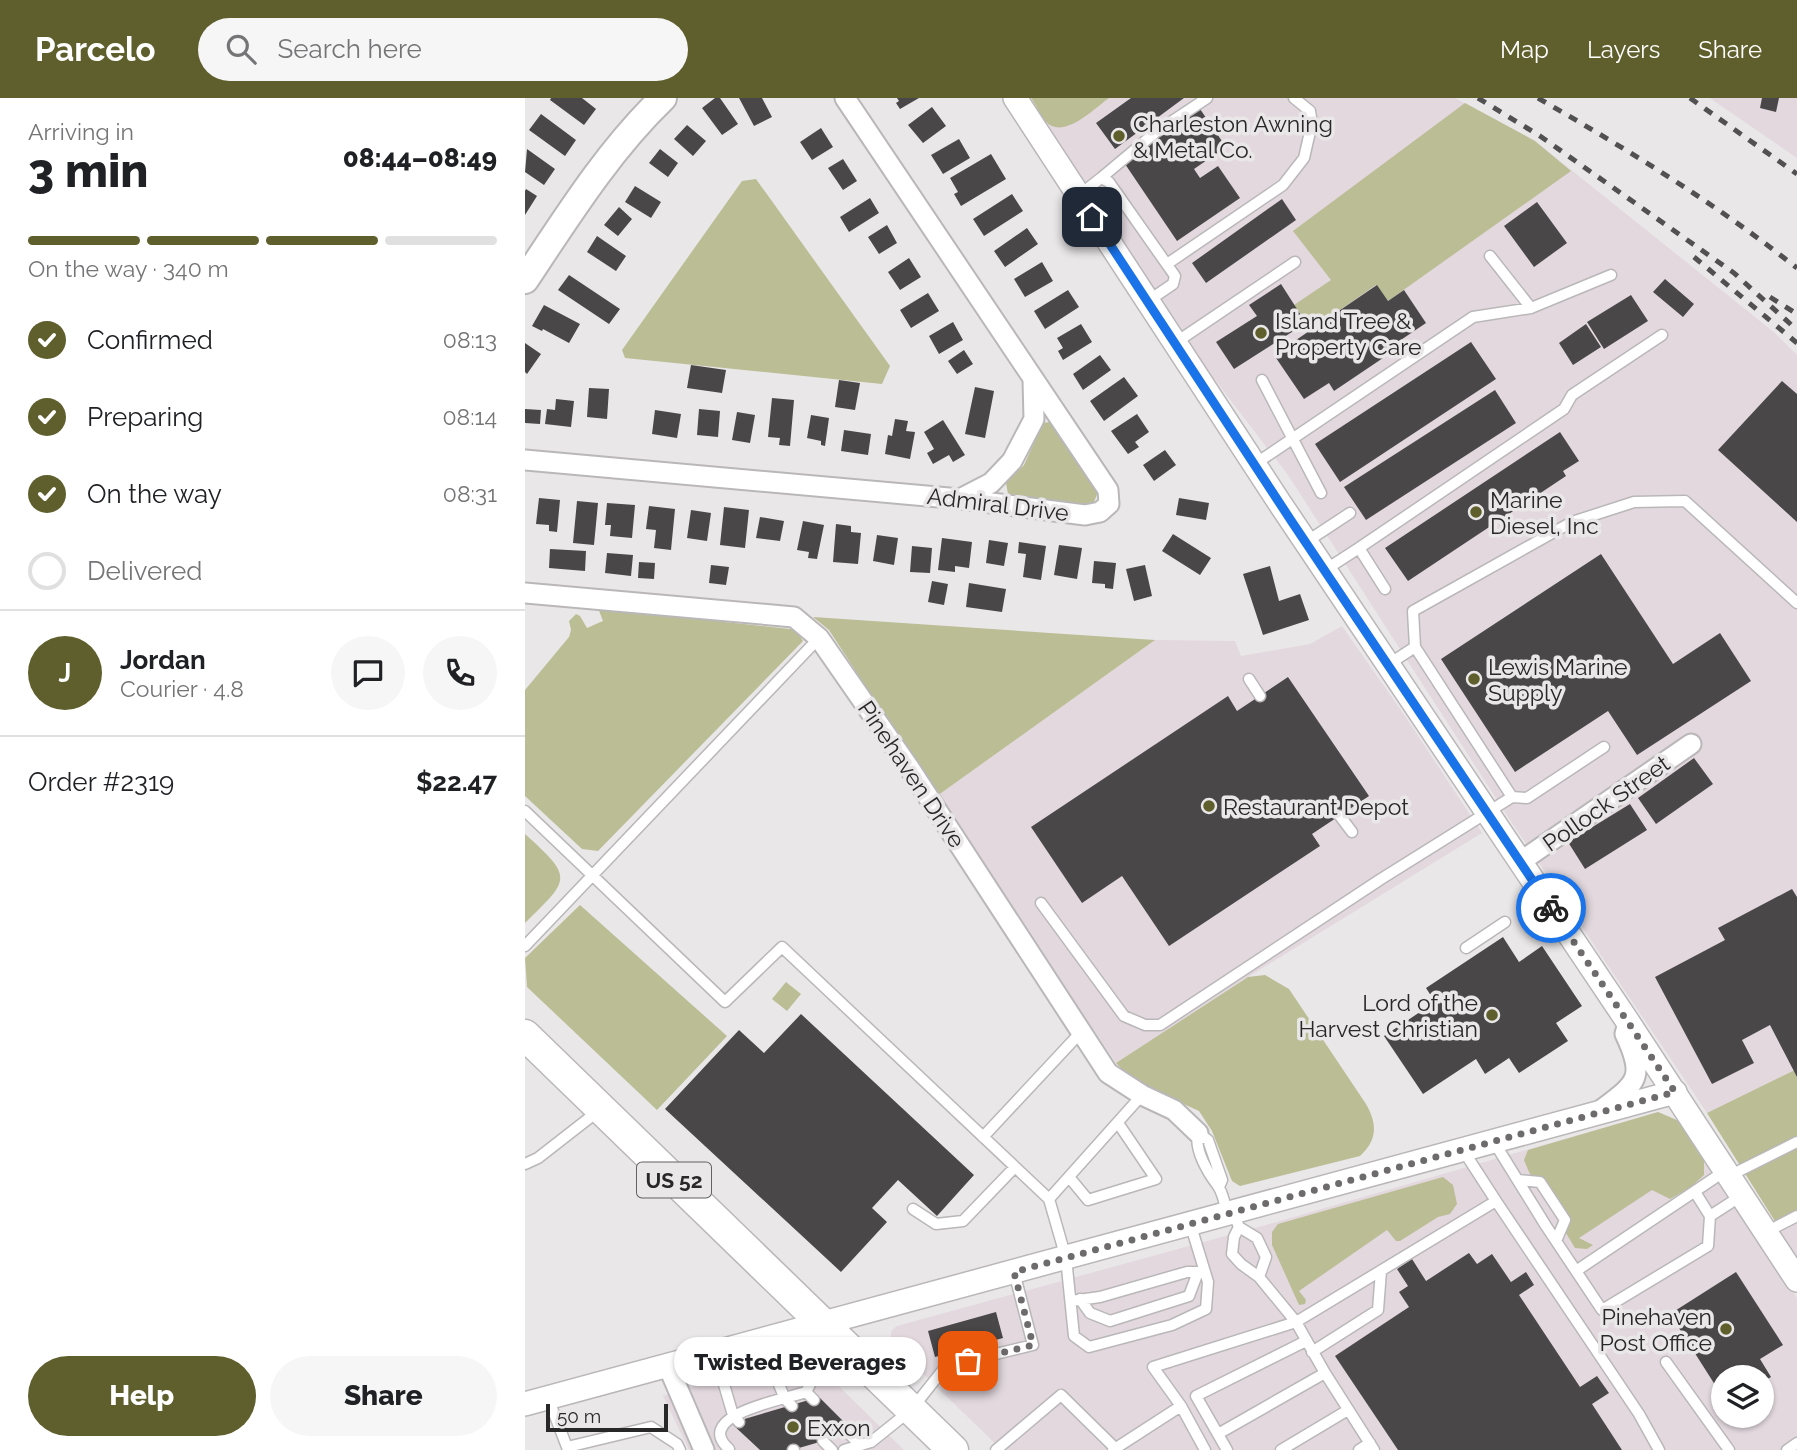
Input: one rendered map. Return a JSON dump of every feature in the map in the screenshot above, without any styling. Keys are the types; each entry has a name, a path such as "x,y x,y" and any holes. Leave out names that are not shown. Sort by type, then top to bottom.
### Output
{"main road":[{"path":"525,280 635,124 663,98"},
{"name":"US 52","path":"525,1035 953,1450"}],"street":[{"name":"Admiral Drive","path":"525,460 960,499 1085,515 1100,512 1109,504 1108,489 845,98"},
{"path":"1015,98 1306,543 1628,1021 1797,1280"},
{"path":"960,499 991,483 1012,461 1034,419 1033,380"},
{"name":"Pinehaven Drive","path":"525,593 794,617 819,638 911,769 1108,1073 1142,1095 1174,1110 1198,1133"},
{"name":"Pollock Street","path":"1520,862 1691,744"},
{"path":"1598,1113 1631,1085 1637,1074 1636,1058 1625,1034 1628,1021"},
{"path":"525,1404 761,1341 829,1330 1014,1272 1190,1223 1233,1218 1494,1141 1675,1092"},
{"path":"668,1366 704,1450"}],"lane":[{"path":"1078,196 1156,132 1207,98"},
{"path":"1167,264 1283,185 1304,158 1313,123 1310,111 1294,98"},
{"path":"1101,178 1109,181 1175,276 1173,284 1147,301"},
{"path":"1490,256 1531,309"},
{"path":"1175,344 1295,262"},
{"path":"1254,464 1473,317 1531,309 1611,275"},
{"path":"1325,571 1564,409 1572,395 1662,335"},
{"path":"1262,380 1321,494"},
{"path":"1512,797 1415,647 1413,611 1572,522 1634,502 1685,501 1797,603"},
{"path":"1306,543 1350,513"},
{"path":"1359,548 1385,589"},
{"path":"525,946 819,638"},
{"path":"1388,664 1415,647"},
{"path":"1249,679 1260,696"},
{"path":"1041,903 1125,1016 1145,1025 1160,1025 1488,811 1512,797 1527,799 1604,747"},
{"path":"525,811 725,1002 782,947 1049,1199 1076,1300 1074,1336 1089,1347 1172,1325 1206,1309 1208,1282 1202,1271 1190,1223"},
{"path":"1340,816 1352,832"},
{"path":"1466,948 1505,922"},
{"path":"983,1137 1081,1031"},
{"path":"1049,1199 1142,1095"},
{"path":"525,1164 538,1158 601,1109"},
{"path":"1069,1177 1088,1200 1156,1179 1118,1122"},
{"path":"1198,1133 1207,1140 1223,1180 1219,1187 1233,1218 1232,1254 1259,1277 1296,1322 1372,1446 1359,1450"},
{"path":"1494,1141 1602,1310 1708,1246 1710,1216 1695,1192"},
{"path":"1576,1271 1727,1173 1797,1142"},
{"path":"1463,1150 1639,1414 1659,1450"},
{"path":"913,1209 936,1224 963,1221 1015,1167"},
{"path":"1518,1180 1540,1182 1565,1220 1556,1241"},
{"path":"1710,1216 1742,1196"},
{"path":"1204,1450 1181,1406 1153,1367 1296,1322 1496,1201"},
{"path":"1766,1233 1797,1216"},
{"path":"1233,1218 1257,1238 1266,1257 1259,1277"},
{"path":"1076,1300 1090,1313 1109,1321 1189,1296 1202,1271"},
{"path":"1076,1300 1100,1297 1187,1272 1202,1271"},
{"path":"1312,1352 1378,1310 1381,1271"},
{"path":"844,1450 871,1442 911,1410 946,1366 1033,1345 1014,1272"},
{"path":"729,1449 719,1436 721,1427 736,1418 789,1403 806,1392 829,1330"},
{"path":"761,1341 789,1403"},
{"path":"1227,1450 1196,1396 1306,1341"},
{"path":"715,1354 736,1418"},
{"path":"1666,1362 1728,1450"},
{"path":"1218,1434 1325,1373"},
{"path":"806,1392 814,1399"},
{"path":"996,1450 1061,1395 1114,1449 1181,1406"},
{"path":"548,1398 567,1447 651,1427 677,1444 680,1450"},
{"path":"1282,1450 1348,1410"},
{"path":"848,1433 860,1445"},
{"path":"823,1440 832,1450"},
{"path":"1787,1450 1797,1443"}],"shaded area":[{"path":"1109,98 1455,98 1535,141 1775,333 1797,355 1797,1074 1707,1113 1508,817 1288,475 1192,350 1047,123 1054,127 1082,119"},
{"path":"1710,98 1797,98 1797,158 1727,110"},
{"path":"1342,626 1482,833 1248,977 1116,1063 937,796 1155,640 1235,641 1241,656 1310,644"},
{"path":"1658,1112 1679,1121 1797,1298 1797,1450 1002,1450 891,1343 891,1331 897,1326 1273,1223"},
{"path":"1797,1216 1797,1256 1786,1263 1766,1232"},
{"path":"804,1352 904,1450 689,1450 663,1396"}],"green space":[{"path":"1031,98 1109,98 1070,125 1053,127 1046,122"},
{"path":"1465,103 1535,141 1571,171 1388,301 1376,285 1312,329 1294,305 1331,280 1293,231"},
{"path":"756,179 890,366 882,384 625,358 622,350 742,181"},
{"path":"1043,423 1055,425 1098,492 1094,502 1085,504 1008,494 1006,483 1024,465"},
{"path":"598,608 790,629 796,630 803,641 598,851 582,849 525,796 525,690 569,637 569,621 576,614 587,628 603,621"},
{"path":"813,617 1155,640 937,796 829,630"},
{"path":"525,834 552,860 560,878 551,897 525,923"},
{"path":"580,905 727,1036 657,1110 527,987 525,958"},
{"path":"1265,975 1289,989 1366,1104 1374,1131 1370,1144 1360,1156 1240,1186 1232,1181 1212,1131 1199,1111 1135,1082 1116,1063 1248,977"},
{"path":"786,982 801,994 787,1011 772,999"},
{"path":"1797,1069 1797,1216 1778,1226 1707,1113"},
{"path":"1658,1112 1679,1121 1704,1157 1704,1175 1691,1187 1670,1199 1652,1190 1579,1238 1593,1245 1587,1249 1575,1248 1529,1172 1524,1160 1528,1150"},
{"path":"1443,1177 1453,1185 1457,1204 1450,1214 1438,1217 1400,1241 1396,1241 1387,1230 1299,1291 1306,1300 1305,1304 1299,1305 1272,1245 1272,1232 1278,1224"}],"building":[{"path":"582,98 596,109 584,125 550,100"},
{"path":"715,98 720,98 738,124 722,135 702,108"},
{"path":"739,98 762,98 772,117 754,126"},
{"path":"897,98 919,98 900,109 896,103 899,101"},
{"name":"Charleston Awning & Metal Co.","path":"1131,98 1184,98 1115,149 1096,123"},
{"path":"1762,98 1779,98 1776,112 1760,108"},
{"path":"932,107 946,126 923,143 908,125"},
{"path":"1200,109 1226,147 1194,169 1200,178 1218,166 1240,198 1177,241 1123,161"},
{"path":"541,114 576,140 565,156 529,130"},
{"path":"687,125 706,141 693,156 674,139"},
{"path":"821,128 833,147 812,160 800,142"},
{"path":"959,139 970,158 943,174 931,155"},
{"path":"527,149 555,169 544,185 525,172"},
{"path":"660,149 678,163 668,177 649,163"},
{"path":"991,154 1006,179 961,206 954,194 958,192 950,178"},
{"path":"843,159 857,181 843,190 828,168"},
{"path":"635,186 661,202 651,218 625,202"},
{"path":"526,189 537,196 525,215 525,191"},
{"path":"1012,194 1023,211 984,236 973,219"},
{"path":"870,198 879,213 849,232 840,217"},
{"path":"1282,199 1296,220 1206,283 1192,263"},
{"path":"1537,202 1567,243 1534,267 1504,226"},
{"path":"619,207 632,219 618,236 604,225"},
{"path":"887,225 897,243 879,254 868,237"},
{"path":"1027,228 1038,244 1005,267 994,251"},
{"path":"597,236 626,256 616,271 587,252"},
{"path":"909,258 921,277 900,290 888,272"},
{"path":"1042,262 1053,281 1025,297 1014,279"},
{"path":"569,275 620,309 609,324 558,290"},
{"path":"1665,279 1694,304 1683,317 1653,292"},
{"name":"Island Tree & Property Care","path":"1281,284 1306,323 1234,369 1216,342 1257,316 1249,305"},
{"path":"1377,285 1388,301 1404,290 1426,323 1380,354 1383,358 1334,391 1329,383 1304,399 1274,355"},
{"path":"1068,290 1079,307 1045,329 1034,311"},
{"path":"928,293 939,311 911,328 900,310"},
{"path":"1631,295 1648,321 1604,349 1587,322"},
{"path":"544,305 580,324 569,343 532,326"},
{"path":"953,322 963,340 939,354 929,336"},
{"path":"1081,324 1092,342 1063,360 1058,351 1063,348 1057,338"},
{"path":"1586,324 1601,347 1573,365 1559,343"},
{"path":"1471,342 1496,379 1340,482 1315,444"},
{"path":"525,343 541,354 527,374 525,372"},
{"path":"964,350 973,364 957,374 948,361"},
{"path":"1100,355 1111,370 1083,390 1073,374"},
{"path":"691,365 726,370 722,393 687,388"},
{"path":"1124,377 1138,396 1104,421 1090,401"},
{"path":"839,380 860,383 855,410 835,407"},
{"path":"1782,381 1797,394 1797,522 1718,450"},
{"path":"975,387 994,391 985,438 965,434"},
{"path":"589,388 609,389 607,419 587,417"},
{"path":"1495,390 1516,423 1366,520 1344,487"},
{"path":"772,398 794,400 790,446 779,445 780,438 768,437"},
{"path":"556,399 574,401 571,427 545,424 547,409 555,410"},
{"path":"525,409 541,410 540,424 525,423"},
{"path":"699,409 720,411 718,437 697,435"},
{"path":"655,410 681,414 677,438 652,434"},
{"path":"737,412 755,415 750,443 732,440"},
{"path":"1137,414 1149,432 1135,442 1139,447 1128,454 1111,431"},
{"path":"811,415 829,418 825,446 821,445 821,441 807,438"},
{"path":"895,419 908,421 906,431 915,432 910,459 885,454 888,435 892,436"},
{"path":"943,420 965,455 953,462 949,455 933,464 927,453 934,449 924,432"},
{"path":"844,430 871,434 868,455 841,451"},
{"name":"Marine Diesel, Inc","path":"1560,432 1579,461 1563,471 1566,476 1408,581 1385,548"},
{"path":"1165,450 1176,465 1154,481 1143,465"},
{"path":"539,498 560,500 557,532 549,531 549,525 536,524"},
{"path":"1179,498 1209,503 1206,520 1176,515"},
{"path":"577,501 598,503 594,545 573,543"},
{"path":"607,503 635,505 632,538 610,536 611,525 605,525"},
{"path":"649,506 675,509 671,550 654,548 656,530 646,529"},
{"path":"724,507 749,510 745,548 720,545"},
{"path":"691,510 711,513 707,541 687,538"},
{"path":"760,517 784,521 780,541 756,538"},
{"path":"803,521 824,525 817,559 808,558 809,552 797,550"},
{"path":"836,524 851,526 851,532 861,533 858,564 833,562"},
{"path":"1173,534 1211,558 1200,575 1162,551"},
{"path":"877,535 898,538 894,565 873,561"},
{"path":"942,538 972,542 969,568 955,566 955,572 938,570"},
{"path":"989,540 1008,543 1004,566 986,563"},
{"path":"1019,542 1046,546 1041,580 1023,577 1026,554 1018,553"},
{"path":"1059,545 1082,548 1077,579 1054,575"},
{"path":"912,546 932,548 930,573 910,572"},
{"path":"550,549 586,551 585,571 549,568"},
{"path":"607,553 633,555 631,576 605,573"},
{"path":"1601,554 1673,664 1720,633 1751,681 1637,755 1608,711 1515,772 1441,659"},
{"path":"1094,561 1116,563 1113,589 1105,588 1105,584 1092,583"},
{"path":"639,562 655,563 654,579 638,578"},
{"path":"711,565 729,567 726,585 709,583"},
{"path":"1145,565 1152,596 1134,601 1126,569"},
{"path":"1270,566 1279,601 1300,594 1309,620 1263,635 1243,574"},
{"path":"932,581 948,584 944,605 928,602"},
{"path":"969,583 1006,589 1002,612 966,607"},
{"name":"Restaurant Depot","path":"1288,677 1369,796 1312,834 1320,846 1169,946 1122,876 1082,903 1031,827 1228,696 1237,711"},
{"path":"1694,758 1713,784 1656,824 1638,798"},
{"path":"1630,804 1647,830 1585,869 1568,842"},
{"path":"1792,889 1797,897 1797,1077 1770,1025 1742,1040 1754,1063 1712,1084 1655,977 1725,940 1718,928"},
{"name":"Lord of the Harvest Christian","path":"1503,937 1519,962 1542,946 1582,1006 1556,1023 1568,1041 1519,1073 1509,1058 1485,1074 1476,1059 1423,1094 1384,1036 1435,1002 1426,988"},
{"path":"801,1014 974,1175 937,1216 898,1180 872,1208 887,1222 841,1272 665,1109 739,1030 764,1053"},
{"path":"1469,1253 1477,1264 1492,1254 1511,1282 1526,1272 1534,1285 1519,1295 1580,1387 1597,1376 1609,1393 1592,1404 1622,1450 1398,1450 1335,1356 1409,1307 1399,1292 1408,1286 1397,1269 1412,1259 1426,1281"},
{"name":"Pinehaven Post Office","path":"1736,1272 1783,1345 1760,1359 1764,1365 1711,1365 1711,1379 1670,1314"},
{"path":"996,1312 1003,1338 935,1357 928,1331"},
{"name":"Exxon","path":"819,1397 854,1432 792,1450 760,1450 731,1423"}],"railway":[{"path":"1478,98 1540,136 1734,273 1797,330"},
{"path":"1538,98 1671,178 1735,221 1797,268"},
{"path":"1690,98 1797,174"},
{"path":"1694,257 1797,343"},
{"path":"1770,297 1797,314"}],"way so far":[{"path":"968,1361 1033,1345 1014,1272 1675,1092 1551,908"}],"place":[{"name":"Charleston Awning & Metal Co.","path":"1119,136"},
{"name":"Island Tree & Property Care","path":"1261,333"},
{"name":"Marine Diesel, Inc","path":"1476,512"},
{"name":"Lewis Marine Supply","path":"1474,679"},
{"name":"Restaurant Depot","path":"1209,806"},
{"name":"Lord of the Harvest Christian","path":"1492,1015"},
{"name":"Pinehaven Post Office","path":"1726,1329"},
{"name":"Twisted Beverages","path":"968,1361"},
{"name":"Exxon","path":"793,1427"}],"route":[{"path":"1092,217 1292,522 1551,908"}]}
